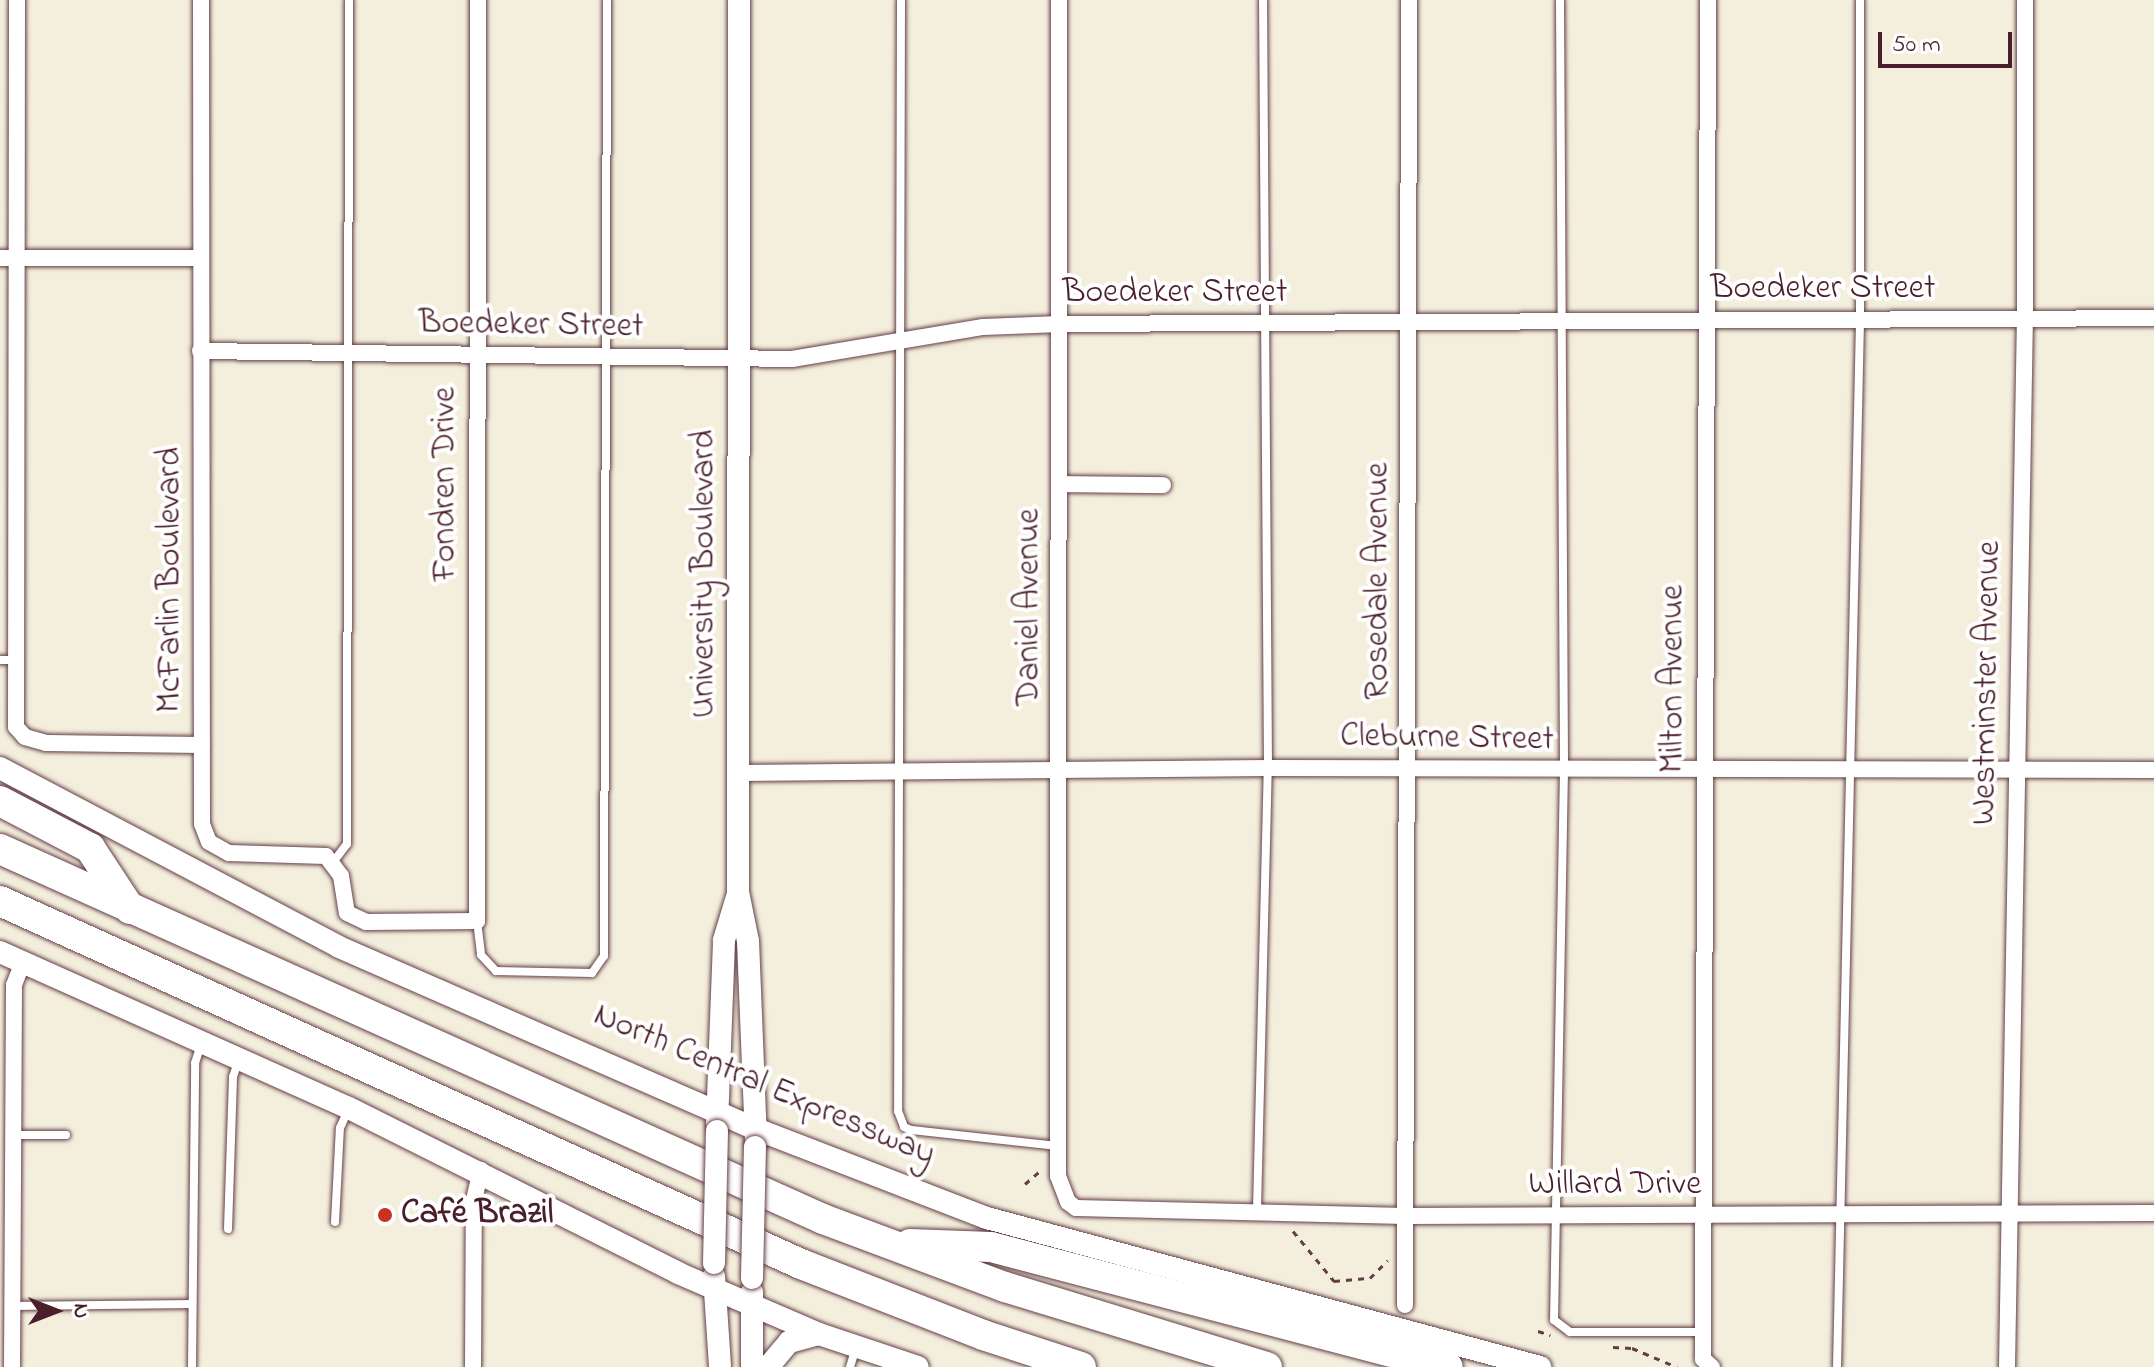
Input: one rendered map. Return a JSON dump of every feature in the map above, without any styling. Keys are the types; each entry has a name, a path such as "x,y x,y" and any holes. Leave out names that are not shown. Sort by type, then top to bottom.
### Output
{"highway":[{"path":"0,801 90,848 131,911"},
{"path":"0,849 131,911 883,1243 1067,1308 1267,1367"},
{"path":"0,901 801,1264 983,1335 1081,1367"},
{"path":"883,1243 991,1247 1448,1367"},
{"path":"983,1335 1040,1367"}],"main road":[{"name":"University Boulevard","path":"739,0 738,892 748,941 756,1138 752,1367"},
{"name":"North Central Expressway","path":"0,768 339,947 756,1138 987,1218 1540,1367"},
{"path":"720,1367 714,1263 724,940 738,892"},
{"path":"0,952 481,1170 608,1239 819,1334 853,1357 918,1367"},
{"path":"768,1367 789,1342 819,1334"}],"street":[{"path":"17,0 8,258 7,660 14,714 25,737 46,743 202,745"},
{"name":"McFarlin Boulevard","path":"201,0 202,824 209,842 229,853 317,854 334,861"},
{"name":"Fondren Drive","path":"477,921 478,0"},
{"name":"Daniel Avenue","path":"1059,0 1061,484 1058,1146 1062,1194 1076,1208"},
{"name":"Rosedale Avenue","path":"1405,1305 1409,0"},
{"name":"Milton Avenue","path":"1708,0 1703,1332 1708,1363"},
{"name":"Westminster Avenue","path":"2007,1367 2025,319 2025,0"},
{"path":"8,258 201,258"},
{"name":"Boedeker Street","path":"200,351 738,359 831,356 983,327 1060,324 2154,318"},
{"path":"1061,484 1163,485"},
{"name":"Cleburne Street","path":"739,773 1268,768 1704,773 2154,770"},
{"path":"334,861 347,913 355,919 477,921"},
{"path":"8,1366 12,1306 7,1196 14,1135 14,985 23,962"},
{"path":"473,1367 474,1200 481,1170"},
{"name":"Willard Drive","path":"1076,1208 1257,1210 1405,1216 1843,1217 2154,1213"}],"lane":[{"path":"334,861 347,844 349,0"},
{"path":"477,921 481,955 496,971 592,973 604,956 609,358 607,0"},
{"path":"901,0 900,1121 911,1130 1058,1146"},
{"path":"1257,1210 1268,768 1263,0"},
{"path":"1560,0 1559,321 1564,770 1554,1215 1557,1327 1570,1332 1703,1332"},
{"path":"1837,1367 1843,1217 1860,320 1860,0"},
{"path":"192,1367 195,1063 202,1042"},
{"path":"228,1229 233,1077 239,1058"},
{"path":"335,1222 337,1150 349,1108"},
{"path":"14,1135 66,1135"},
{"path":"12,1306 192,1304"}],"path":[{"path":"1025,1184 1040,1171"},
{"path":"1287,1222 1334,1281 1370,1278 1390,1256"},
{"path":"1538,1331 1554,1336"},
{"path":"1605,1346 1632,1348 1677,1367"}],"place":[{"name":"Café Brazil","path":"385,1215"}]}
